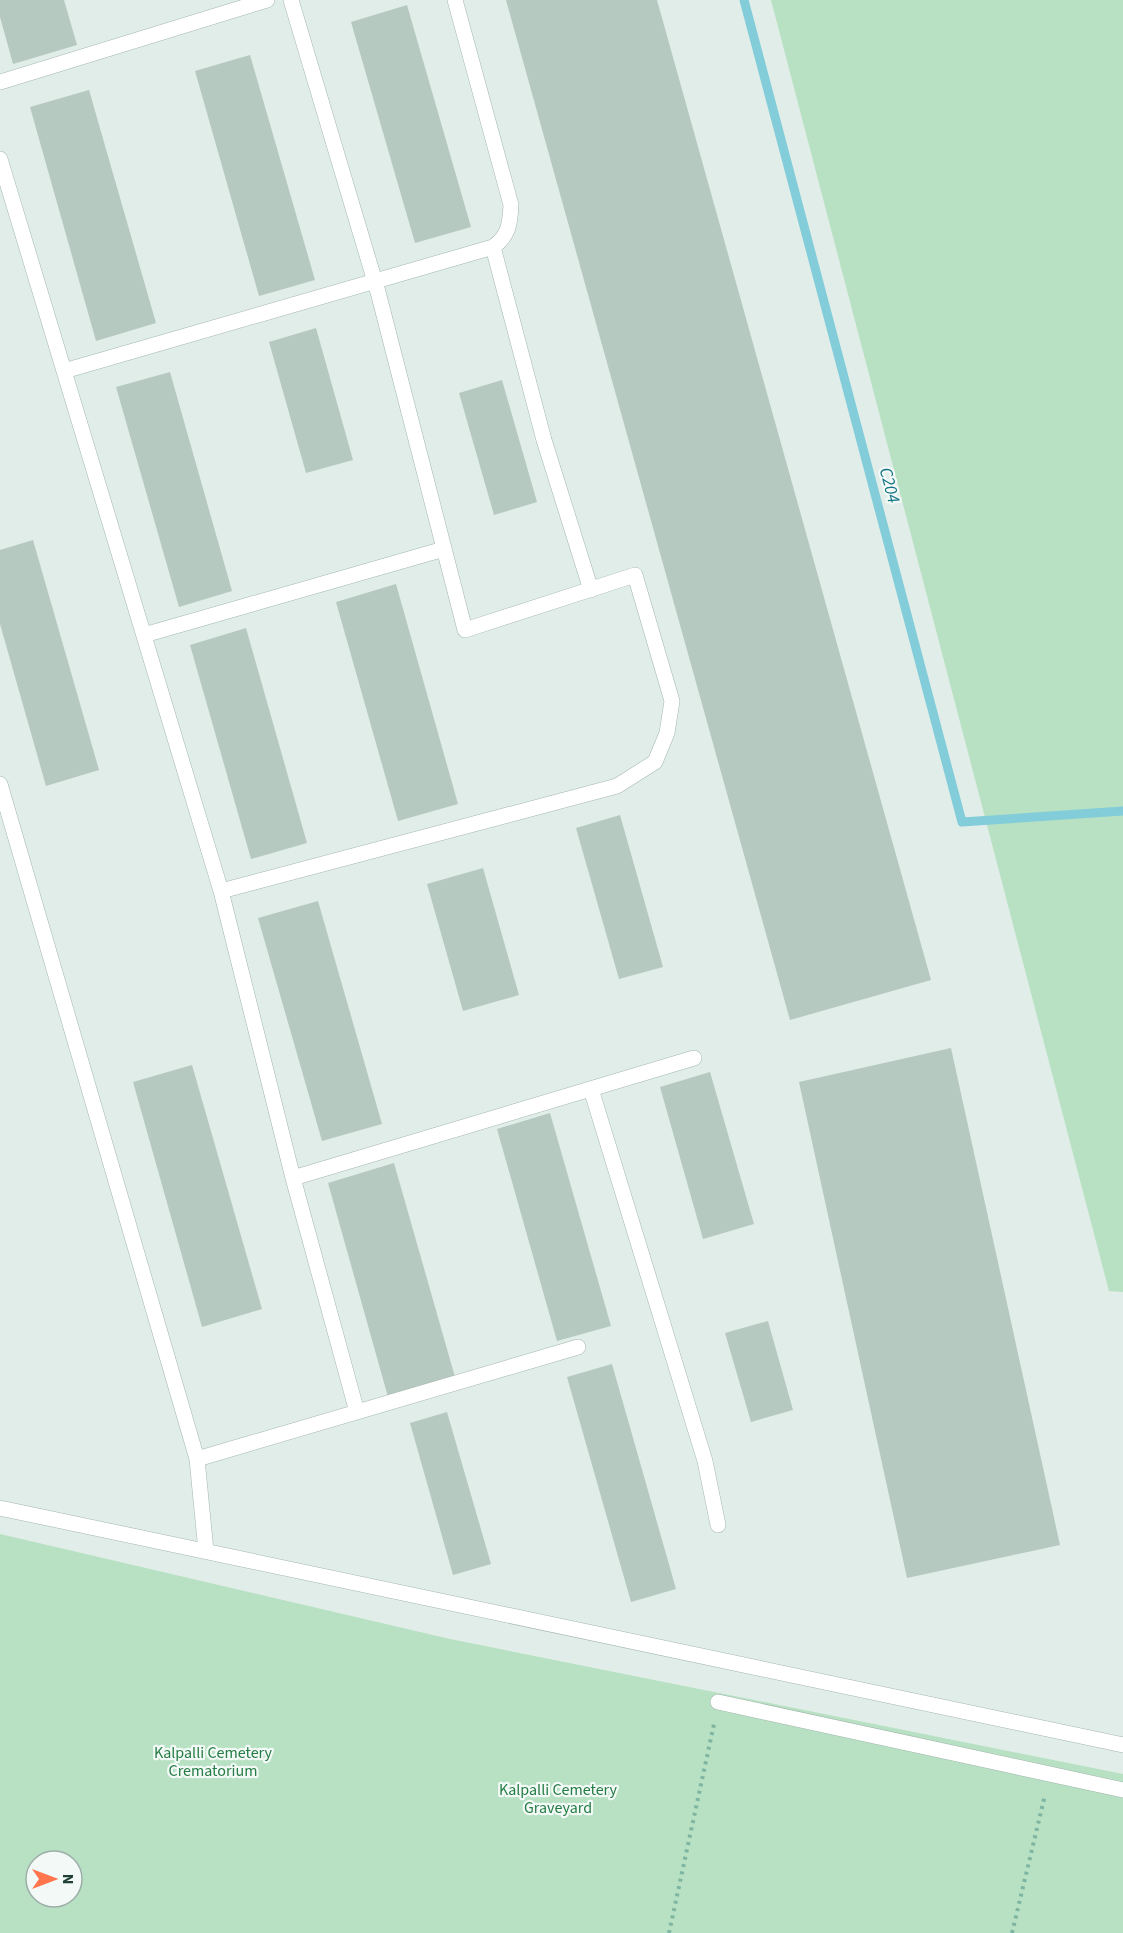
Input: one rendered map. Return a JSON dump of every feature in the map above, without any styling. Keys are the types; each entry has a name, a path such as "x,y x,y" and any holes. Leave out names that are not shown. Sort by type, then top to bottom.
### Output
{"lane":[{"path":"0,82 267,0"},
{"path":"221,891 617,786 655,762 667,733 672,701 635,575 465,630 375,282 291,0"},
{"path":"64,372 493,247 502,240 507,233 511,205 454,0"},
{"path":"0,159 221,891 293,1178 357,1412"},
{"path":"493,247 544,440 591,590"},
{"path":"144,635 444,549"},
{"path":"0,784 197,1459 207,1551"},
{"path":"293,1178 694,1058"},
{"path":"591,1089 705,1461 718,1525"},
{"path":"197,1459 578,1347"},
{"path":"0,1508 1123,1745"},
{"path":"718,1702 1123,1790"}],"path":[{"path":"669,1933 718,1702"},
{"path":"1011,1933 1050,1774"}],"green space":[{"path":"771,0 1123,0 1123,1292 1109,1291"},
{"path":"0,1534 450,1639 1123,1774 1123,1933 0,1933"}],"building":[{"path":"0,0 64,0 77,45 13,64 0,17"},
{"path":"506,0 657,0 931,980 790,1020"},
{"path":"407,5 471,227 415,243 351,22"},
{"path":"250,55 315,280 259,296 195,71"},
{"path":"89,90 156,323 96,341 30,107"},
{"path":"316,328 353,460 306,473 269,342"},
{"path":"170,372 232,591 179,607 116,387"},
{"path":"502,380 537,502 494,515 459,393"},
{"path":"33,540 99,770 46,786 0,624 0,550"},
{"path":"396,584 458,804 398,821 336,602"},
{"path":"246,628 307,843 251,859 190,645"},
{"path":"620,815 663,967 619,979 576,828"},
{"path":"483,868 519,995 463,1011 427,884"},
{"path":"318,901 382,1124 322,1141 258,918"},
{"path":"951,1048 1060,1545 907,1578 799,1082"},
{"path":"192,1065 262,1309 202,1327 133,1082"},
{"path":"710,1072 754,1224 703,1239 660,1087"},
{"path":"550,1113 611,1326 557,1341 497,1129"},
{"path":"394,1163 455,1377 388,1397 328,1183"},
{"path":"768,1321 793,1410 751,1422 725,1333"},
{"path":"612,1364 676,1589 631,1602 567,1377"},
{"path":"447,1412 491,1564 453,1575 410,1423"}],"waterway":[{"name":"C204","path":"744,0 962,822 1123,811"}],"park label":[{"name":"Kalpalli Cemetery Crematorium","path":"213,1761"},
{"name":"Kalpalli Cemetery Graveyard","path":"558,1798"}]}
